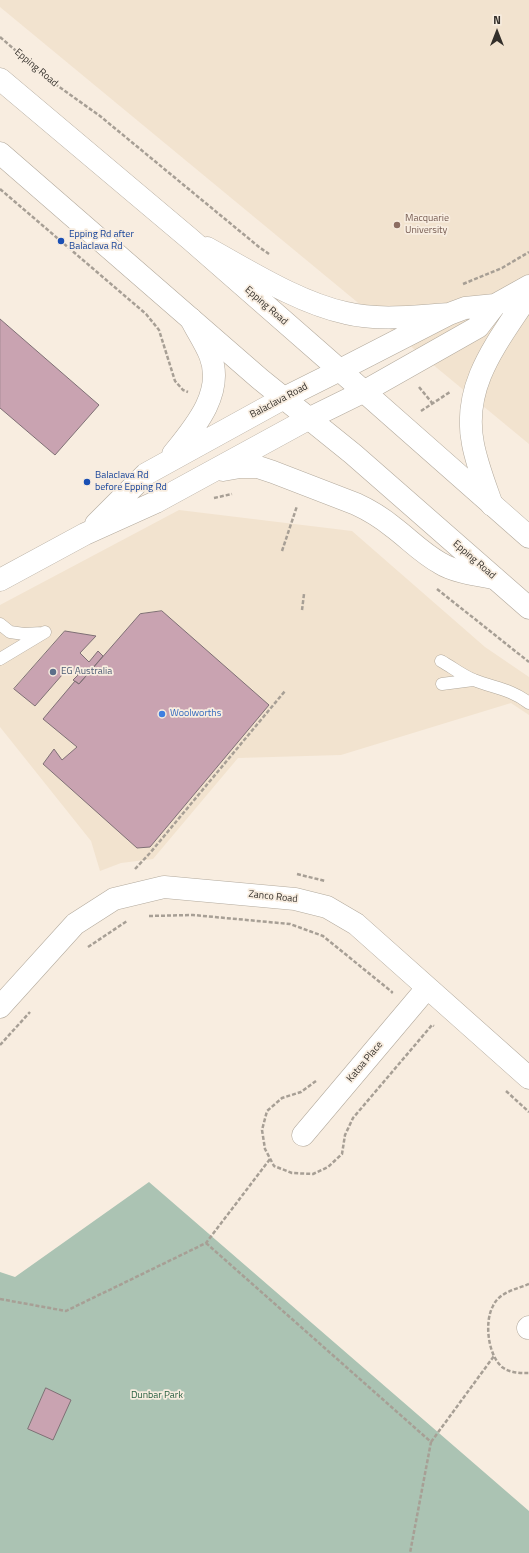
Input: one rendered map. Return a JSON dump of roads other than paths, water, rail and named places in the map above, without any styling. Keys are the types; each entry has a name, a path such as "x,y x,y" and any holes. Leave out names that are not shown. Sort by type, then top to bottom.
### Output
{"main road":[{"name":"Epping Road","path":"0,79 365,391 529,537"},
{"name":"Epping Road","path":"0,153 308,419 353,454 529,608"},
{"path":"190,240 288,292 346,314 400,317 450,314"},
{"name":"Balaclava Road","path":"0,580 85,534 156,502 308,419 365,391 478,327 495,305 529,286"},
{"path":"492,505 472,443 471,420 474,389 486,362 529,294"},
{"name":"Balaclava Road","path":"85,534 146,474 168,461 284,398 450,314 465,308 495,305"},
{"path":"168,461 202,417 209,399 214,379 210,356 190,318"},
{"path":"210,473 240,467 258,467 273,472 370,510 393,526 419,549 441,564 469,573 494,578"},
{"name":"Zanco Road","path":"0,1007 75,924 114,899 164,888 295,898 327,907 356,924 529,1078"},
{"name":"Katoa Place","path":"303,1135 427,988"}],"lane":[{"path":"0,624 10,632 24,634 45,632 0,659"},
{"path":"441,661 473,680 499,687 521,697 529,703"},
{"path":"442,684 473,680"}],"place":[{"name":"Macquarie University","path":"397,225"},
{"name":"Epping Rd after Balaclava Rd","path":"61,241"},
{"name":"Balaclava Rd before Epping Rd","path":"87,482"},
{"name":"EG Australia","path":"53,672"},
{"name":"Woolworths","path":"162,714"}],"park label":[{"name":"Dunbar Park","path":"157,1396"}]}
